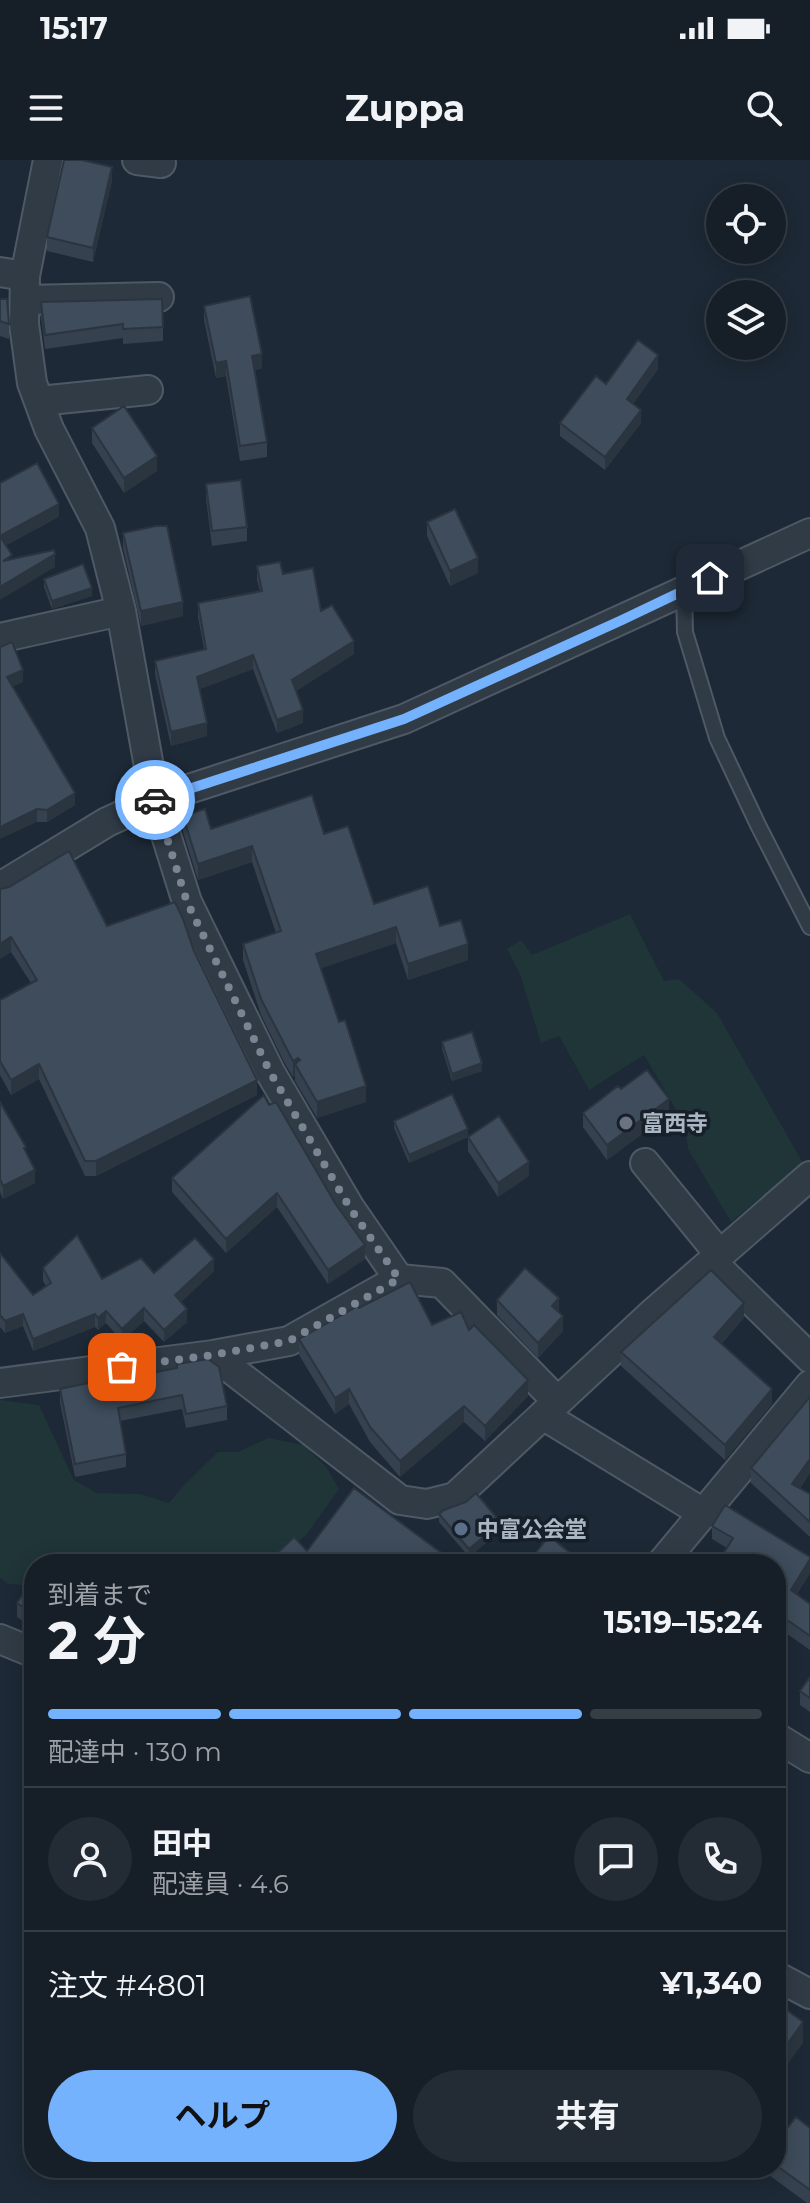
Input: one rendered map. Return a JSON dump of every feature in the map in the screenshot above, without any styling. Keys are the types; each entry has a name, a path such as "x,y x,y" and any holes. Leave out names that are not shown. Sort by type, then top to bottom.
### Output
{"street":[{"path":"48,160 17,283 32,383 49,429 100,528 121,611 155,800 187,902 270,1072 350,1208 399,1279"},
{"path":"17,283 159,297"},
{"path":"39,401 148,390"},
{"path":"0,887 107,822 155,800 404,719 810,533"},
{"path":"0,638 121,611"},
{"path":"645,1163 716,1258 810,1358"},
{"path":"213,1355 400,1500 427,1504 455,1497 810,1176"},
{"path":"0,1383 213,1355 289,1341 399,1279 442,1283 550,1408 703,1513"},
{"path":"669,1554 810,1385"},
{"path":"0,1639 24,1649"},
{"path":"786,1743 810,1758"}],"lane":[{"path":"684,589 685,632 717,738 810,927"}],"green space":[{"path":"630,914 664,981 679,979 717,1013 803,1163 731,1222 688,1149 685,1125 644,1055 589,1090 559,1036 541,1043 520,974 507,949 521,940 532,955"},
{"path":"0,1400 39,1405 74,1480 97,1493 140,1494 169,1503 218,1452 238,1452 268,1438 304,1445 327,1468 339,1489 307,1534 285,1554 24,1554 24,1585 8,1584 0,1578"}],"building":[{"path":"64,160 82,160 112,167 93,248 47,237"},
{"path":"250,296 262,354 252,356 267,442 240,446 226,361 216,363 204,306"},
{"path":"0,299 7,299 9,324 0,321"},
{"path":"162,299 163,327 123,329 123,324 45,335 41,302"},
{"path":"638,340 658,355 627,399 641,410 605,457 560,423 596,376 606,384"},
{"path":"124,406 157,456 124,478 92,428"},
{"path":"37,463 59,504 0,536 0,483"},
{"path":"241,480 247,527 212,531 206,484"},
{"path":"455,509 478,558 450,571 427,522"},
{"path":"167,526 183,602 141,611 123,533"},
{"path":"0,536 12,555 3,561 54,550 55,554 0,587"},
{"path":"280,562 283,574 313,568 321,611 332,605 354,641 292,680 303,710 277,720 253,655 197,677 207,723 171,732 155,661 206,649 198,603 262,591 257,566"},
{"path":"83,564 92,588 52,601 44,579"},
{"path":"12,642 23,670 7,677 75,793 47,810 37,809 0,827 0,647"},
{"path":"312,795 324,834 348,826 374,904 428,886 440,926 461,920 468,944 408,964 396,927 316,954 339,1022 345,1020 366,1086 317,1102 295,1064 300,1060 293,1061 261,999 243,944 281,931 252,846 198,864 183,816 205,809 211,829"},
{"path":"69,851 107,926 175,902 194,951 257,1080 96,1161 85,1161 39,1064 11,1080 0,1061 0,1000 37,980 11,937 0,944 0,889 9,887"},
{"path":"472,1032 482,1063 452,1074 442,1042"},
{"path":"647,1070 669,1099 607,1145 583,1113 618,1086 621,1089"},
{"path":"452,1094 468,1129 409,1155 394,1121"},
{"path":"264,1095 269,1105 276,1102 335,1203 365,1245 328,1270 277,1193 226,1239 172,1178"},
{"path":"0,1102 26,1147 35,1170 3,1186 0,1179"},
{"path":"499,1116 529,1162 498,1183 468,1137"},
{"path":"77,1235 102,1279 141,1258 154,1273 195,1238 214,1259 175,1295 187,1309 164,1330 144,1308 122,1329 106,1311 98,1318 95,1314 33,1339 23,1314 5,1321 0,1315 0,1253 33,1295 51,1283 43,1268"},
{"path":"525,1268 559,1298 552,1306 563,1316 538,1343 497,1300"},
{"path":"711,1270 744,1303 714,1337 772,1389 725,1445 621,1352"},
{"path":"410,1282 432,1325 461,1312 469,1330 474,1325 528,1380 485,1426 464,1406 400,1461 370,1427 349,1389 335,1398 299,1339 358,1306"},
{"path":"208,1359 219,1367 227,1406 186,1414 182,1395 118,1408 126,1454 75,1464 60,1389 177,1368 177,1364"},
{"path":"810,1397 810,1459 792,1484 810,1494 810,1522 751,1468"},
{"path":"354,1488 443,1554 276,1554 294,1537 307,1551"},
{"path":"476,1493 496,1517 489,1524 493,1529 469,1549 439,1514 466,1502"},
{"path":"725,1505 810,1557 791,1590 810,1604 810,1636 786,1619 786,1554 723,1554 733,1538 712,1526"},
{"path":"549,1536 572,1554 535,1554"},
{"path":"24,1593 24,1608 17,1603"},
{"path":"810,1677 810,1698 800,1691"},
{"path":"786,2009 803,2022 786,2046"},
{"path":"796,2117 810,2128 810,2190 786,2172 786,2130"}],"way so far":[{"path":"122,1367 289,1341 399,1279 350,1208 270,1072 187,902 155,800"}],"place":[{"name":"富西寺","path":"626,1123"},
{"name":"中富公会堂","path":"461,1529"}],"route":[{"path":"155,800 404,719 710,578"}]}
